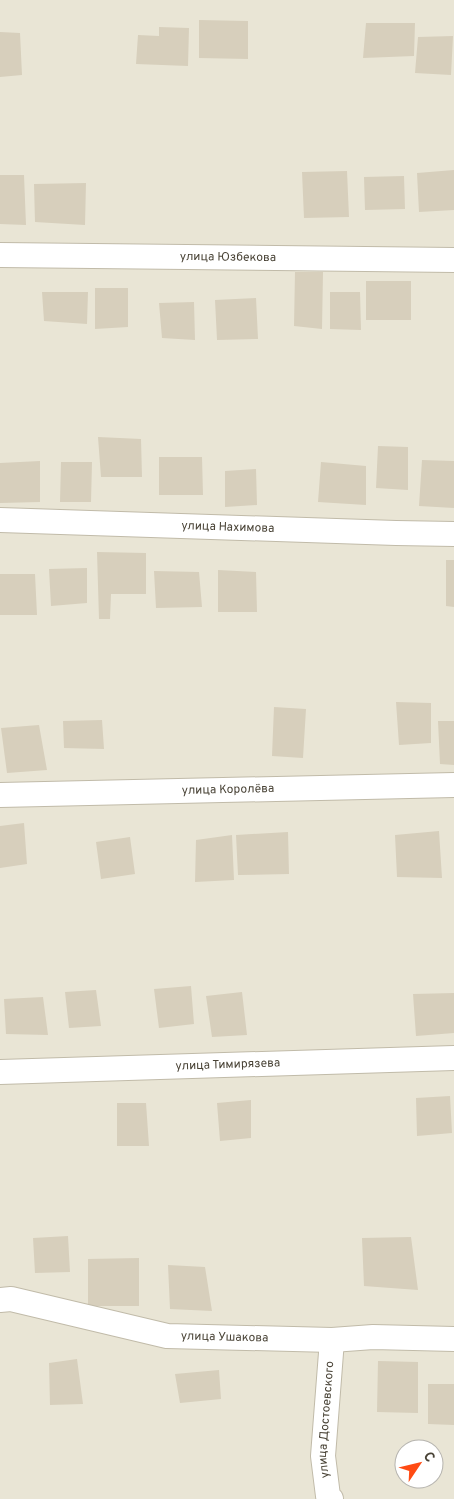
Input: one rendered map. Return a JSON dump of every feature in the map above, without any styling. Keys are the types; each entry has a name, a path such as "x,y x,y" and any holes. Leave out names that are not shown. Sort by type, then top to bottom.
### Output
{"street":[{"name":"улица Юзбекова","path":"0,256 454,260"},
{"name":"улица Нахимова","path":"0,520 454,534"},
{"name":"улица Королёва","path":"0,795 454,785"},
{"name":"улица Тимирязева","path":"0,1072 454,1058"},
{"name":"улица Ушакова","path":"0,1300 11,1299 166,1336 332,1340 373,1337 454,1338"},
{"name":"улица Достоевского","path":"331,1499 328,1496 323,1456 332,1340"}],"shaded area":[{"path":"0,0 454,0 454,1499 0,1499"}],"building":[{"path":"199,20 248,21 248,59 199,58"},
{"path":"366,23 415,23 414,56 363,58"},
{"path":"159,27 189,28 188,66 136,64 138,35 159,36"},
{"path":"0,32 20,33 22,75 0,77"},
{"path":"453,36 451,75 415,73 418,37"},
{"path":"454,170 454,210 419,212 417,173"},
{"path":"347,171 349,217 304,218 302,172"},
{"path":"0,175 24,175 26,225 0,224"},
{"path":"404,176 405,209 365,210 364,177"},
{"path":"86,183 85,225 35,222 34,184"},
{"path":"295,272 323,272 322,329 294,326"},
{"path":"366,281 411,281 411,320 366,320"},
{"path":"95,288 128,288 128,327 95,329"},
{"path":"42,292 88,292 87,324 44,321"},
{"path":"330,292 360,292 361,330 330,329"},
{"path":"256,298 258,339 217,340 215,300"},
{"path":"194,302 195,340 162,338 159,303"},
{"path":"98,437 141,439 142,477 101,477"},
{"path":"378,446 408,447 408,490 376,488"},
{"path":"159,457 202,457 203,495 159,495"},
{"path":"422,460 454,461 454,508 419,506"},
{"path":"40,461 40,502 0,503 0,463"},
{"path":"61,462 92,462 91,502 60,502"},
{"path":"321,462 366,466 366,505 318,502"},
{"path":"256,469 257,505 225,507 225,471"},
{"path":"97,552 146,553 146,594 111,594 110,619 99,619"},
{"path":"446,560 454,560 454,607 446,606"},
{"path":"87,568 87,603 51,606 49,569"},
{"path":"218,570 256,572 257,612 218,612"},
{"path":"154,571 199,572 202,607 156,608"},
{"path":"0,574 35,574 37,615 0,615"},
{"path":"396,702 431,703 431,743 399,745"},
{"path":"274,707 306,709 303,758 272,756"},
{"path":"102,720 104,749 64,748 63,721"},
{"path":"438,721 454,721 454,765 440,764"},
{"path":"39,725 47,770 7,773 1,728"},
{"path":"24,823 27,864 0,868 0,826"},
{"path":"439,831 442,878 397,877 395,835"},
{"path":"288,832 289,874 238,875 236,835"},
{"path":"232,835 234,880 195,882 196,840"},
{"path":"130,837 135,874 101,879 96,842"},
{"path":"191,986 194,1024 159,1028 154,989"},
{"path":"96,990 101,1026 69,1028 65,992"},
{"path":"242,992 247,1035 212,1037 206,996"},
{"path":"454,993 454,1033 416,1036 413,994"},
{"path":"43,997 48,1035 6,1034 4,999"},
{"path":"450,1096 452,1133 417,1136 416,1098"},
{"path":"251,1100 251,1138 220,1141 217,1103"},
{"path":"117,1103 146,1103 149,1146 117,1146"},
{"path":"68,1236 70,1272 35,1273 33,1238"},
{"path":"411,1237 418,1290 364,1286 362,1238"},
{"path":"139,1258 139,1306 88,1306 88,1259"},
{"path":"168,1265 205,1267 212,1311 170,1309"},
{"path":"77,1359 83,1404 50,1405 49,1363"},
{"path":"378,1361 418,1362 418,1413 377,1412"},
{"path":"219,1370 221,1399 180,1403 175,1374"},
{"path":"428,1384 454,1384 454,1425 428,1424"}]}
